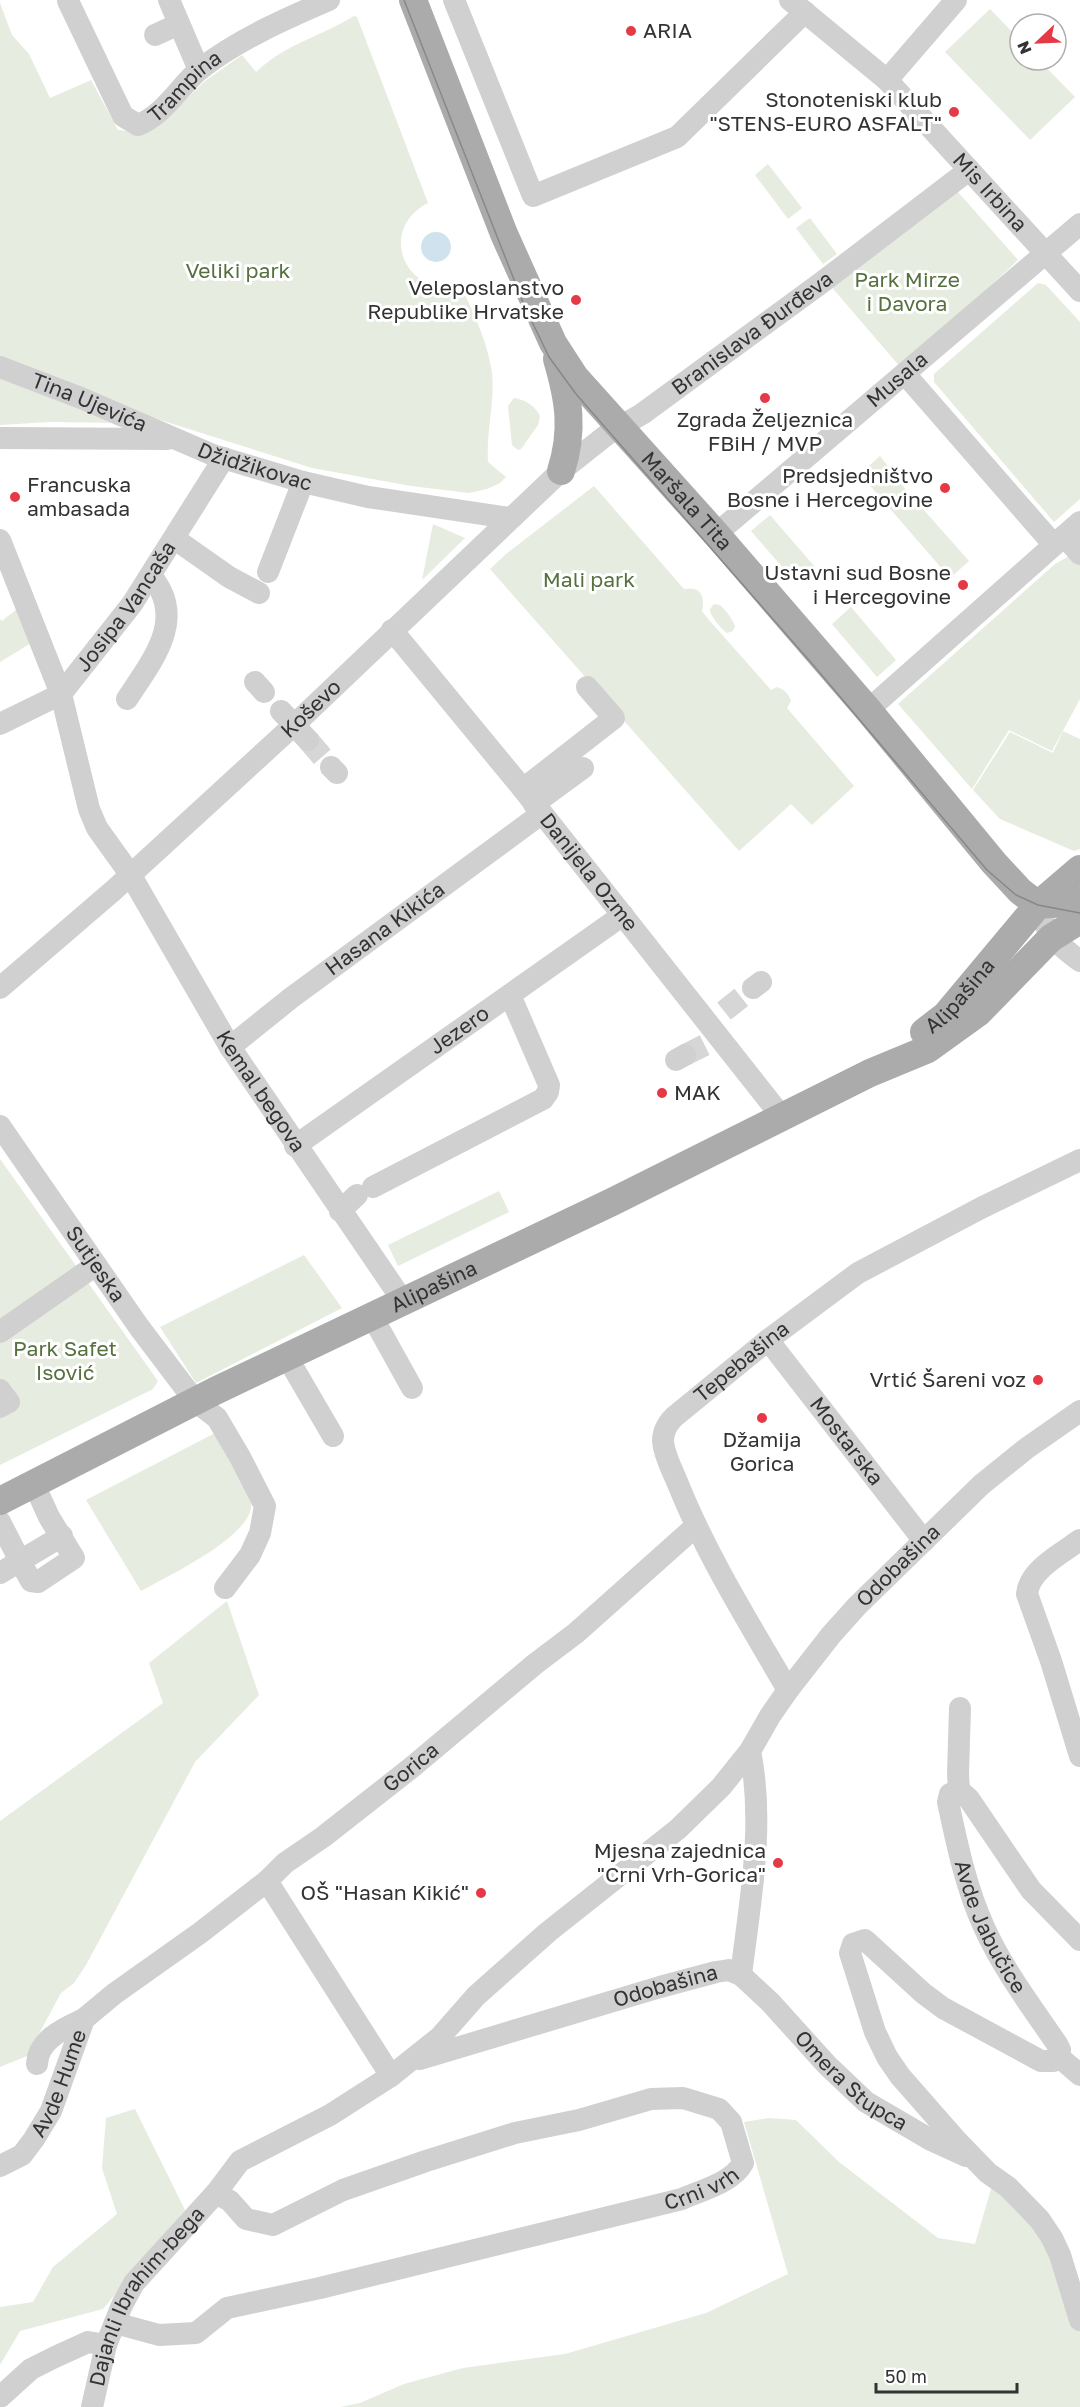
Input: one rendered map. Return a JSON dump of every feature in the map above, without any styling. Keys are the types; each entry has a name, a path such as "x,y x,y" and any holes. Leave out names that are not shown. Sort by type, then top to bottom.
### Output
{"main road":[{"name":"Maršala Tita","path":"413,0 504,234 552,343 575,377 717,534 868,710 987,855 1020,891 1038,905"},
{"path":"552,343 565,388 570,426 569,447 561,471"},
{"name":"Alipašina","path":"870,1073 946,1015 1038,905 1080,869"},
{"path":"1038,905 1080,902"},
{"name":"Alipašina","path":"0,1501 195,1401 612,1202 870,1073 928,1049 978,1012 1051,938 1080,920"}],"street":[{"path":"169,0 200,70"},
{"name":"Trampina","path":"68,1 123,116 138,125 150,121 200,70 240,43 329,0"},
{"path":"454,0 532,196 677,137 798,6"},
{"path":"887,80 956,0"},
{"name":"Mis Irbina","path":"798,6 887,80 1080,291"},
{"path":"154,35 179,24"},
{"name":"Branislava Đurđeva","path":"618,426 642,414 821,283 969,170"},
{"name":"Musala","path":"717,534 1080,224"},
{"name":"Tina Ujevića","path":"0,366 177,439"},
{"path":"905,374 1066,535 1080,554"},
{"name":"Koševo","path":"0,988 294,725 561,471 618,426"},
{"name":"Džidžikovac","path":"0,438 177,439 224,458 303,482 368,497 510,518"},
{"name":"Josipa Vancaša","path":"0,724 61,694 132,604 224,458"},
{"path":"268,572 303,482"},
{"path":"868,710 1066,535"},
{"path":"175,539 229,577 259,593"},
{"name":"Kemal begova","path":"0,540 61,694 88,809 97,828 130,874 230,1047 295,1146 403,1301"},
{"path":"127,699 160,648 166,630 165,604 161,591 151,576"},
{"name":"Danijela Ozme","path":"392,630 716,1028 782,1117"},
{"path":"533,802 614,718 587,687"},
{"path":"533,802 583,768"},
{"name":"Hasana Kikića","path":"230,1047 533,802"},
{"path":"1038,905 1045,928 1051,938 1080,961"},
{"name":"Jezero","path":"295,1146 623,915"},
{"path":"340,1211 365,1191 543,1099 548,1092 549,1085 510,995"},
{"name":"Sutjeska","path":"0,1126 139,1327 195,1401 217,1418 265,1506 260,1533 250,1555 225,1588"},
{"name":"Tepebašina","path":"788,1690 696,1526 665,1452 664,1430 674,1417 768,1340 867,1268 981,1208 1080,1160"},
{"path":"0,1332 96,1265"},
{"path":"372,1316 412,1388"},
{"name":"Mostarska","path":"768,1340 924,1541"},
{"path":"287,1357 333,1436"},
{"path":"0,1390 9,1402 0,1407"},
{"name":"Odobašina","path":"216,2193 240,2161 330,2115 410,2062 440,2037 476,1996 549,1932 678,1829 721,1787 750,1751 788,1690 850,1613 889,1572 981,1485 1027,1448 1080,1411"},
{"path":"0,1522 31,1581 38,1582 74,1558 49,1517 34,1484"},
{"name":"Gorica","path":"114,1994 200,1933 267,1881 285,1863 323,1837 402,1774 576,1633 696,1526"},
{"path":"1080,1540 1037,1572 1027,1587 1028,1601 1052,1661 1080,1756"},
{"path":"0,1573 20,1561"},
{"name":"Avde Jabučice","path":"960,1708 959,1790 969,1799 1030,1890 1080,1940"},
{"name":"Odobašina","path":"410,2062 716,1972 729,1970 741,1975 756,1843 756,1787 750,1751"},
{"name":"Avde Jabučice","path":"959,1790 950,1794 948,1802 963,1866 982,1924 1003,1964 1057,2044 1060,2050 1058,2056 1080,2075"},
{"path":"267,1881 391,2076"},
{"name":"Omera Stupca","path":"1058,2056 1053,2061 1041,2061 943,2008 923,1994 865,1940 851,1947 852,1962 875,2032 887,2057 900,2076 977,2161 1008,2187 1040,2220 1052,2238 1062,2262 1080,2320"},
{"name":"Omera Stupca","path":"741,1975 770,2002 827,2065 866,2102 932,2140 977,2161"},
{"name":"Avde Hume","path":"0,2166 22,2155 34,2139 51,2111 84,2019 114,1994"},
{"path":"37,2064 37,2058 48,2039 84,2019"},
{"name":"Crni vrh","path":"115,2323 159,2335 196,2332 227,2308 320,2288 682,2199 724,2181 739,2171 743,2163 742,2151 731,2122 719,2109 682,2098 651,2099 579,2120 515,2133 426,2161 343,2190 273,2224 246,2219 230,2201 216,2193"},
{"name":"Dajanli Ibrahim-bega","path":"92,2407 106,2345 134,2283 216,2193"},
{"path":"3,2399 31,2369 88,2342 106,2345"}],"green space":[{"name":"Veliki park","path":"0,3 12,35 29,54 50,98 91,80 118,130 137,132 156,128 205,81 242,55 256,72 292,47 354,16 357,17 428,203 412,215 404,229 401,244 404,259 412,272 424,281 440,286 460,285 470,306 484,339 492,373 488,462 506,477 500,483 487,489 469,493 411,486 312,468 132,411 0,357"},
{"path":"990,9 1008,28 1008,72 1051,72 1075,97 1030,140 945,52"},
{"path":"768,164 802,208 788,219 755,175"},
{"name":"Park Mirze i Davora","path":"957,191 1018,260 902,369 829,284"},
{"path":"810,218 837,254 823,264 796,228"},
{"path":"1038,283 1046,285 1080,322 1080,499 1054,522 934,382 934,374"},
{"path":"0,371 124,423 50,422 0,425"},
{"path":"514,398 530,404 540,416 538,425 518,450 512,445 508,406"},
{"path":"880,456 906,490 969,561 950,578 860,474"},
{"name":"Mali park","path":"594,486 684,589 694,589 700,593 703,601 702,611 771,690 777,687 786,692 791,701 787,708 854,786 812,825 791,804 739,851 490,569"},
{"path":"770,515 815,567 796,583 751,531"},
{"path":"433,524 465,538 422,580"},
{"path":"1071,555 1080,564 1080,699 1052,751 1009,730 972,789 898,704 1055,564"},
{"path":"23,604 36,640 0,662 0,619 2,621"},
{"path":"714,604 720,605 729,615 735,626 733,631 727,633 716,622 710,609"},
{"path":"851,607 896,660 877,677 832,624"},
{"path":"1063,731 1080,739 1080,849 1074,851 1000,819 973,790 1010,732 1053,753"},
{"name":"Park Safet Isović","path":"0,1159 158,1381 153,1389 0,1465"},
{"path":"499,1191 509,1212 398,1266 388,1245"},
{"path":"304,1255 342,1308 196,1383 160,1327"},
{"path":"219,1431 249,1490 251,1508 246,1520 236,1532 204,1556 141,1591 86,1500"},
{"path":"227,1601 259,1695 195,1762 86,1965 74,1983 61,1993 27,2056 0,2067 0,1821 163,1703 149,1663"},
{"path":"135,2109 185,2210 103,2309 20,2331 0,2365 0,2307 33,2302 53,2267 117,2214 102,2168 106,2118"},
{"path":"769,2118 796,2120 839,2162 938,2238 975,2244 993,2182 1035,2213 1080,2322 1080,2407 340,2407 360,2403 404,2384 463,2368 565,2354 706,2313 788,2274 744,2122"}],"water":[{"path":"436,232 446,237 451,247 446,257 436,262 426,257 421,247 426,237"}],"tunnel":[{"path":"308,740 331,767"},
{"path":"724,1011 753,988"},
{"path":"685,1055 711,1042"}],"tram line":[{"path":"404,0 524,305 549,357 576,394 814,666 987,870 1016,895 1038,905 1080,913"}],"place":[{"name":"ARIA","path":"631,31"},
{"name":"Stonoteniski klub \"STENS-EURO ASFALT\"","path":"954,112"},
{"name":"Veleposlanstvo Republike Hrvatske","path":"576,300"},
{"name":"Zgrada Željeznica FBiH / MVP","path":"765,398"},
{"name":"Predsjedništvo Bosne i Hercegovine","path":"945,488"},
{"name":"Francuska ambasada","path":"15,497"},
{"name":"Ustavni sud Bosne i Hercegovine","path":"963,585"},
{"name":"MAK","path":"662,1093"},
{"name":"Vrtić Šareni voz","path":"1038,1380"},
{"name":"Džamija Gorica","path":"762,1418"},
{"name":"Mjesna zajednica \"Crni Vrh-Gorica\"","path":"778,1863"},
{"name":"OŠ \"Hasan Kikić\"","path":"481,1893"}]}
